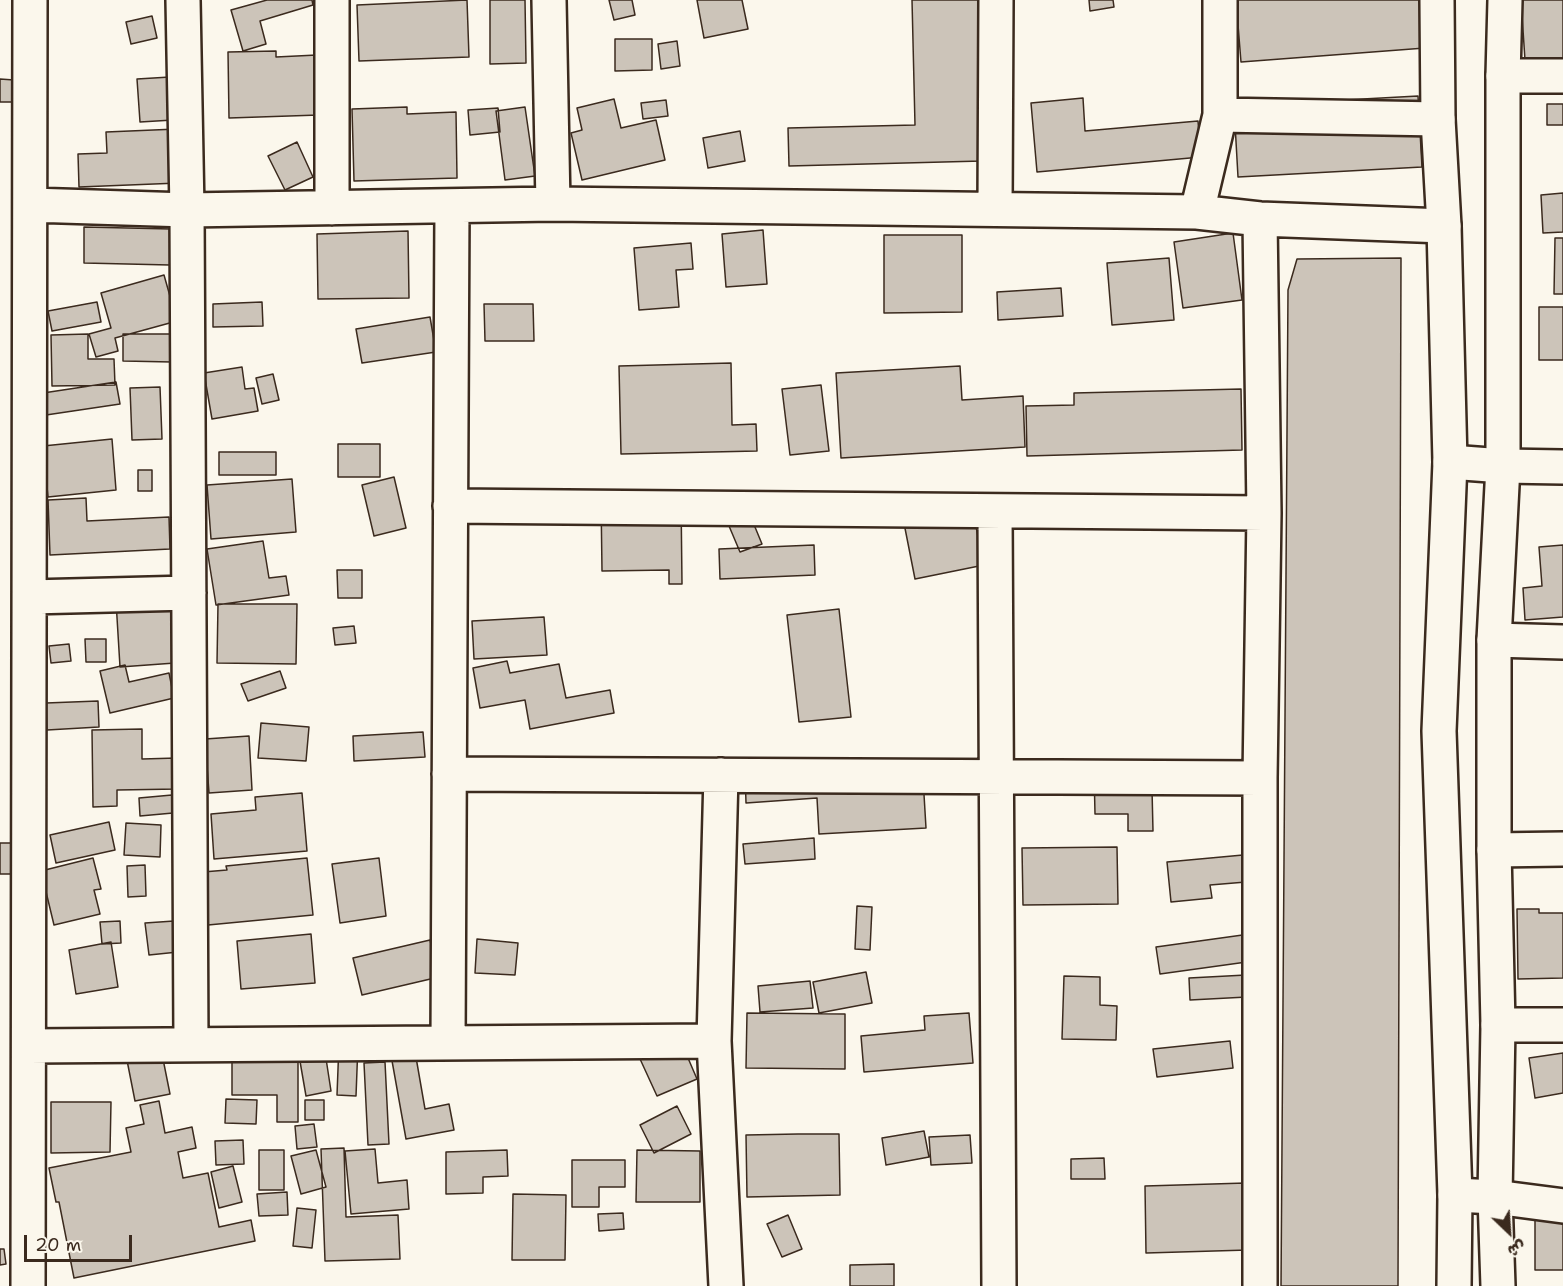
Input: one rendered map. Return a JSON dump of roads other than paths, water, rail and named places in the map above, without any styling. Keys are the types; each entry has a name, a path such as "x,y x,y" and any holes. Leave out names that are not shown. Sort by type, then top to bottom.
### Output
{"street":[{"path":"28,1286 30,0"},
{"path":"183,0 187,210 191,1045"},
{"path":"332,0 332,208"},
{"path":"549,0 553,204"},
{"path":"995,209 996,0"},
{"path":"1197,212 1220,115 1220,0"},
{"path":"1437,0 1438,119 1444,226 1450,462 1438,731 1455,1195 1454,1286"},
{"path":"1498,1286 1495,1197 1498,1025 1494,850 1494,640 1503,466 1505,0"},
{"path":"1503,76 1563,76"},
{"path":"1220,115 1438,119"},
{"path":"31,205 187,210 553,204 1197,212 1260,219 1444,226"},
{"path":"448,1043 452,206"},
{"path":"1260,219 1264,513 1260,778 1260,1286"},
{"path":"1450,462 1563,467"},
{"path":"450,506 1264,513"},
{"path":"995,511 999,1286"},
{"path":"30,597 189,594"},
{"path":"1494,640 1563,642"},
{"path":"449,774 1260,778"},
{"path":"721,776 714,1041 726,1286"},
{"path":"1494,850 1563,849"},
{"path":"1498,1025 1563,1025"},
{"path":"29,1047 714,1041"},
{"path":"1455,1195 1495,1197 1563,1206"}]}
